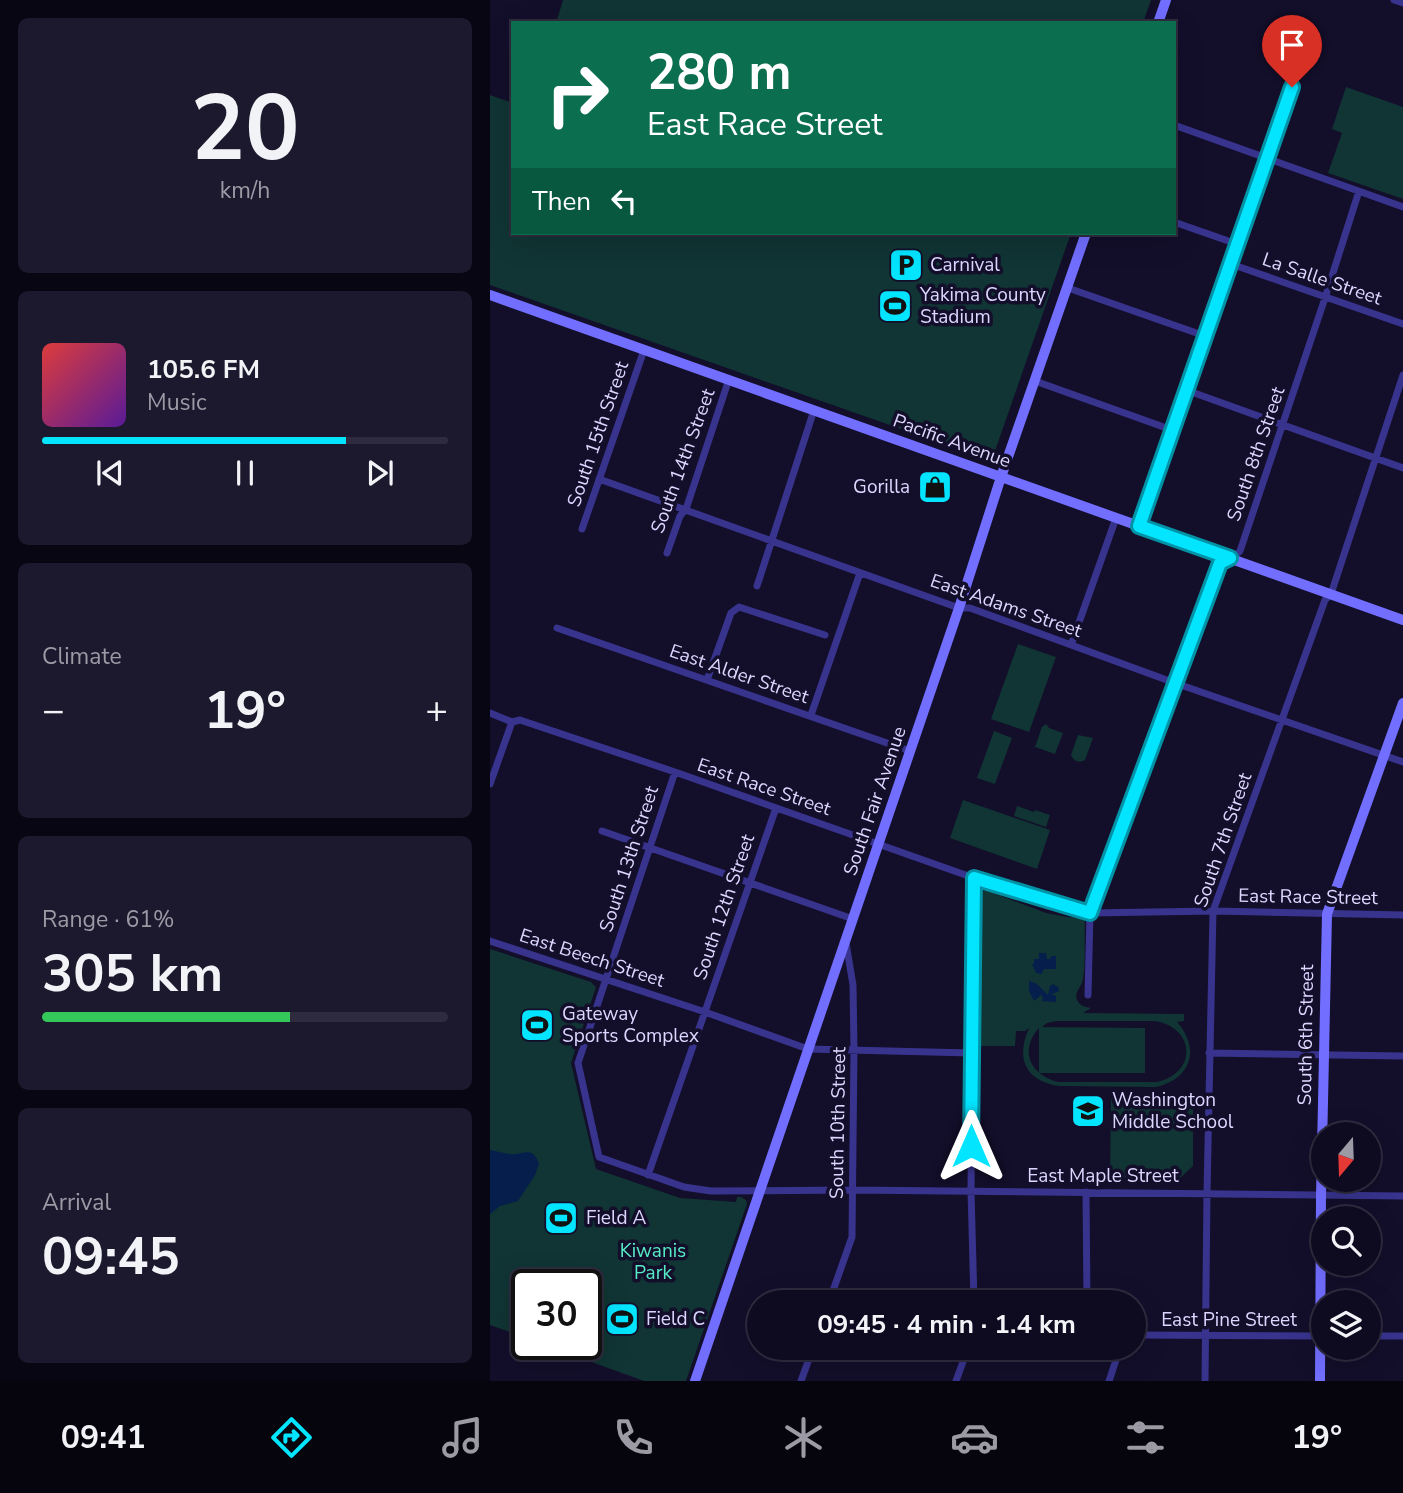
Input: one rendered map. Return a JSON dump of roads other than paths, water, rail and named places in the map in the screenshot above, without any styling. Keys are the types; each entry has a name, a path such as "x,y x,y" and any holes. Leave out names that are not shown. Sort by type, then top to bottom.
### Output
{"street":[{"path":"1159,21 1166,0"},
{"path":"1394,0 1403,3"},
{"path":"1139,526 1300,64 1282,55 1270,44"},
{"path":"1176,126 1403,206"},
{"name":"South 8th Street","path":"1088,995 1090,913 1220,563 1236,556 1240,551 1359,191"},
{"path":"1176,223 1237,244"},
{"name":"South Fair Avenue","path":"695,1381 960,608 1000,477 1085,235"},
{"name":"La Salle Street","path":"1231,264 1403,324"},
{"path":"1068,288 1205,336"},
{"name":"Pacific Avenue","path":"490,295 1403,620"},
{"name":"South 15th Street","path":"582,529 644,349"},
{"name":"South 7th Street","path":"1205,1381 1206,1193 1213,911 1325,600 1331,594 1403,375"},
{"name":"South 14th Street","path":"667,554 729,379"},
{"path":"1035,381 1172,430"},
{"path":"1186,390 1403,468"},
{"path":"757,586 814,410"},
{"name":"East Adams Street","path":"599,479 1403,762"},
{"path":"1071,645 1116,517"},
{"path":"811,715 860,573"},
{"path":"707,680 731,613 739,607 825,635"},
{"name":"East Alder Street","path":"557,628 910,751"},
{"name":"South 6th Street","path":"1322,1290 1327,914 1403,703"},
{"name":"East Race Street","path":"490,713 512,722 520,720 675,772 974,878 1090,913 1213,911 1403,915"},
{"path":"490,784 512,722"},
{"name":"South 13th Street","path":"599,1157 578,1063 675,772"},
{"name":"South 12th Street","path":"648,1175 776,808"},
{"path":"602,831 853,919"},
{"path":"974,878 971,1053 974,1290"},
{"name":"East Beech Street","path":"490,941 808,1049 971,1053"},
{"name":"South 10th Street","path":"833,1290 852,1237 853,985 845,941"},
{"path":"1209,1053 1403,1056"},
{"name":"East Maple Street","path":"599,1157 684,1187 711,1191 1403,1196"},
{"path":"1086,1192 1087,1290"},
{"name":"East Pine Street","path":"1146,1335 1311,1336"},
{"path":"1381,1336 1403,1336"},
{"path":"802,1381 809,1360"},
{"path":"956,1381 964,1360"},
{"path":"1109,1381 1116,1360"},
{"name":"South 6th Street","path":"1320,1381 1321,1360"}],"water":[{"path":"1039,953 1046,953 1047,959 1056,956 1056,969 1044,969 1041,974 1036,973 1032,964 1034,959 1039,959"},
{"path":"1029,981 1037,984 1048,995 1053,984 1059,988 1058,992 1051,994 1056,996 1056,1002 1042,1001 1041,995 1034,1001 1029,991"},
{"path":"490,1150 509,1154 527,1152 533,1154 539,1164 518,1201 500,1206 490,1214"}],"place":[{"name":"Carnival","path":"906,265"},
{"name":"Yakima County Stadium","path":"895,306"},
{"name":"Gorilla","path":"935,487"},
{"name":"Gateway Sports Complex","path":"537,1025"},
{"name":"Washington Middle School","path":"1088,1111"},
{"name":"Field A","path":"561,1218"},
{"name":"Field C","path":"622,1319"}],"park label":[{"name":"Kiwanis Park","path":"653,1262"}]}
